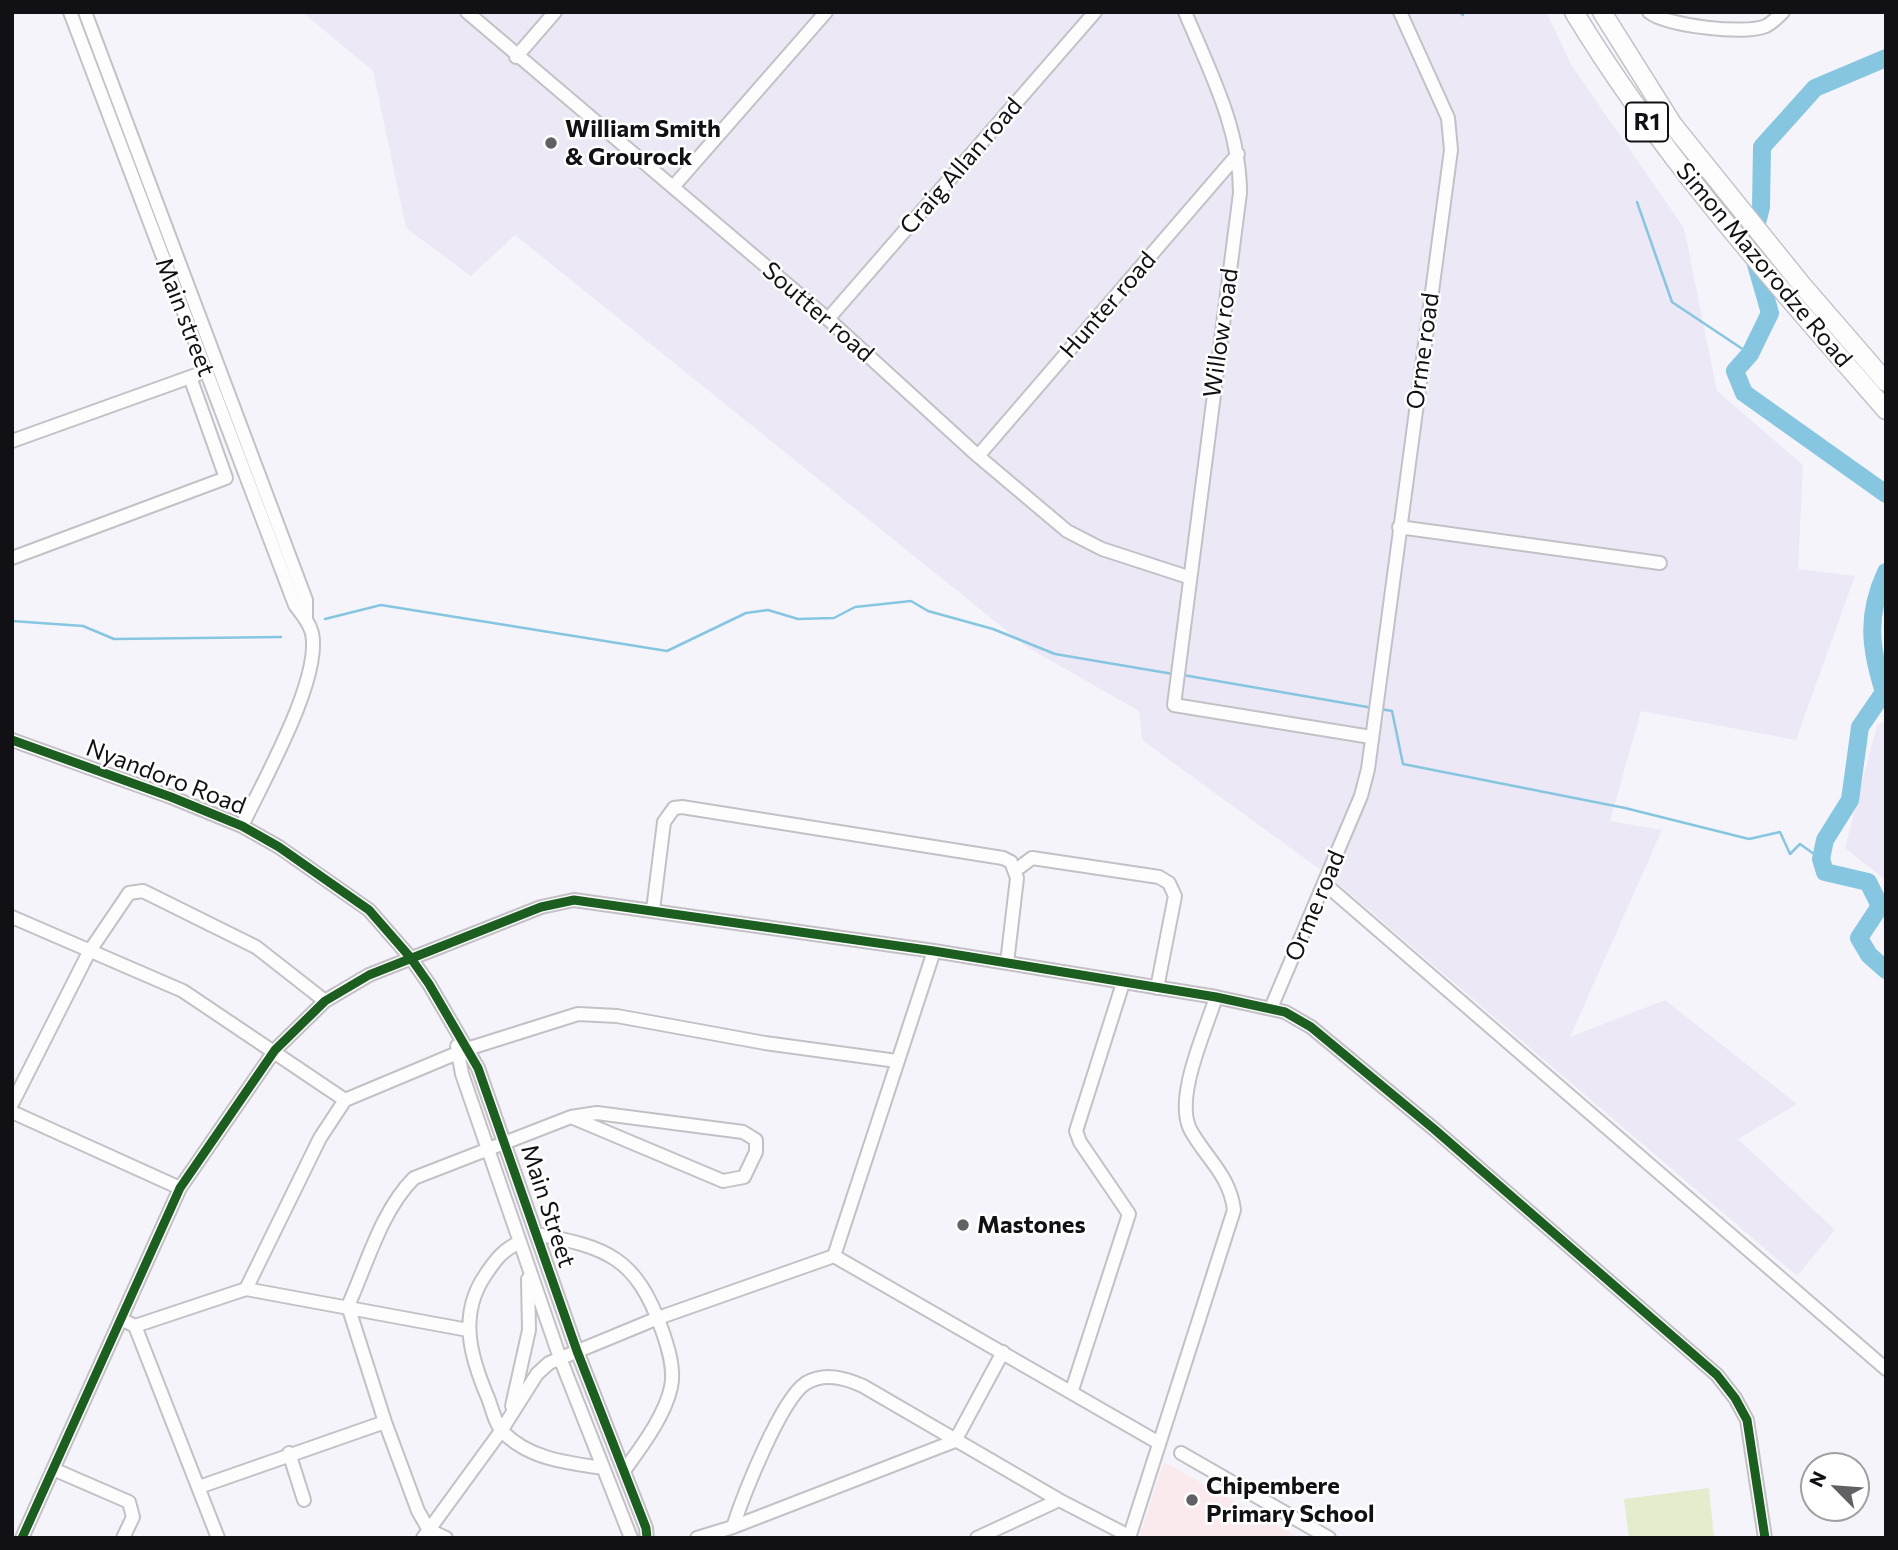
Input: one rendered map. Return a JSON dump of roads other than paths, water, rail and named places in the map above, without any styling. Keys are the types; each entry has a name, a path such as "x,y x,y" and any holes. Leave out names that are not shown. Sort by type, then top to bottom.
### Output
{"highway":[{"name":"Simon Mazorodze Road","path":"1574,12 1623,91 1729,225 1886,382"},
{"name":"Simon Mazorodze Road","path":"1602,12 1672,125 1744,211 1796,291 1886,410"}],"street":[{"name":"Main street","path":"70,12 211,370"},
{"name":"Main street","path":"85,12 295,605 306,618 313,651 298,709 242,826"},
{"name":"Soutter road","path":"467,12 516,57 828,319 978,456 1066,531 1083,541 1188,578"},
{"path":"516,57 555,12"},
{"path":"673,187 826,12"},
{"name":"Craig Allan road","path":"828,319 1095,12"},
{"name":"Willow road","path":"1185,12 1228,115 1238,154 1240,193 1188,578 1174,705 1371,737"},
{"name":"Orme road","path":"1271,1008 1361,796 1451,133 1440,100 1400,12"},
{"path":"1649,12 1661,20 1686,27 1757,28 1783,12"},
{"name":"Hunter road","path":"978,456 1238,154"},
{"path":"12,441 211,370"},
{"path":"12,558 226,478 190,377"},
{"path":"1399,527 1660,563"},
{"name":"Nyandoro Road","path":"12,740 242,826 315,870 369,910"},
{"path":"653,910 664,822 668,814 682,807 995,856 1011,862 1016,870 1007,963"},
{"path":"1016,870 1032,858 1159,877 1169,883 1174,896 1157,988"},
{"path":"1325,884 1886,1369"},
{"path":"12,1104 89,952 123,898 129,893 143,891 256,947 325,1002"},
{"path":"22,1538 180,1188 275,1050 325,1002 369,975 558,902 574,900 934,951 1216,997 1271,1008 1297,1017 1434,1129 1717,1375 1735,1398 1747,1420 1765,1538"},
{"name":"Main Street","path":"369,910 410,957 429,984 463,1052 478,1068 577,1351 647,1538"},
{"path":"12,917 183,991 275,1050 345,1100"},
{"path":"834,1256 934,951"},
{"path":"1072,1390 1129,1214 1080,1142 1076,1131 1124,983"},
{"path":"733,1527 742,1499 788,1403 807,1382 825,1376 848,1379 1129,1537 1234,1210 1226,1180 1191,1131 1184,1108 1185,1095 1216,997"},
{"path":"246,1289 320,1138 345,1100 463,1052 578,1014 617,1016 765,1043 897,1061"},
{"name":"Main Street","path":"463,1052 462,1074 527,1267 631,1538"},
{"path":"12,1112 180,1188"},
{"path":"426,1534 384,1422 348,1306 392,1205 403,1189 415,1178 488,1149 571,1117 597,1113 743,1132 756,1140 756,1152 744,1177 723,1181 571,1117"},
{"path":"536,1234 586,1243 614,1257 628,1267 644,1290 658,1318 668,1345 671,1386 647,1436 624,1471"},
{"path":"520,1242 502,1251 480,1283 469,1310 468,1330 480,1378 501,1431 544,1458 603,1468"},
{"path":"426,1534 501,1431 537,1374 560,1358 658,1318 834,1256 1072,1390 1159,1443"},
{"path":"510,1413 529,1330 527,1267"},
{"path":"135,1326 246,1289 468,1330"},
{"path":"121,1318 135,1326 218,1538"},
{"path":"697,1538 733,1527 955,1441 1003,1352"},
{"path":"199,1487 289,1453 384,1422"},
{"path":"1181,1452 1329,1538"},
{"path":"289,1453 304,1500"},
{"path":"53,1469 129,1502 133,1517 123,1538"},
{"path":"977,1538 1059,1500"},
{"path":"426,1534 446,1538"}],"waterway":[{"path":"1459,12 1463,15"},
{"path":"1886,58 1815,88 1762,147 1761,207 1751,247 1770,313 1750,354 1735,371 1744,393 1886,494"},
{"path":"1637,202 1672,302 1750,354"},
{"path":"1886,572 1875,603 1872,632 1884,692 1860,727 1850,800 1825,840 1821,859 1825,872 1868,882 1880,906 1859,938 1869,955 1886,970"},
{"path":"325,619 381,605 667,651 746,613 768,610 798,619 834,618 855,607 911,601 928,611 993,629 1055,654 1173,674"},
{"path":"12,621 83,626 114,639 281,637"},
{"path":"1183,675 1373,708"},
{"path":"1380,709 1392,711 1403,764 1625,808 1749,839 1780,832 1790,854 1800,844 1821,859"}],"place":[{"name":"William Smith & Grourock","path":"551,143"},
{"name":"Mastones","path":"963,1225"},
{"name":"Chipembere Primary School","path":"1192,1500"}]}
